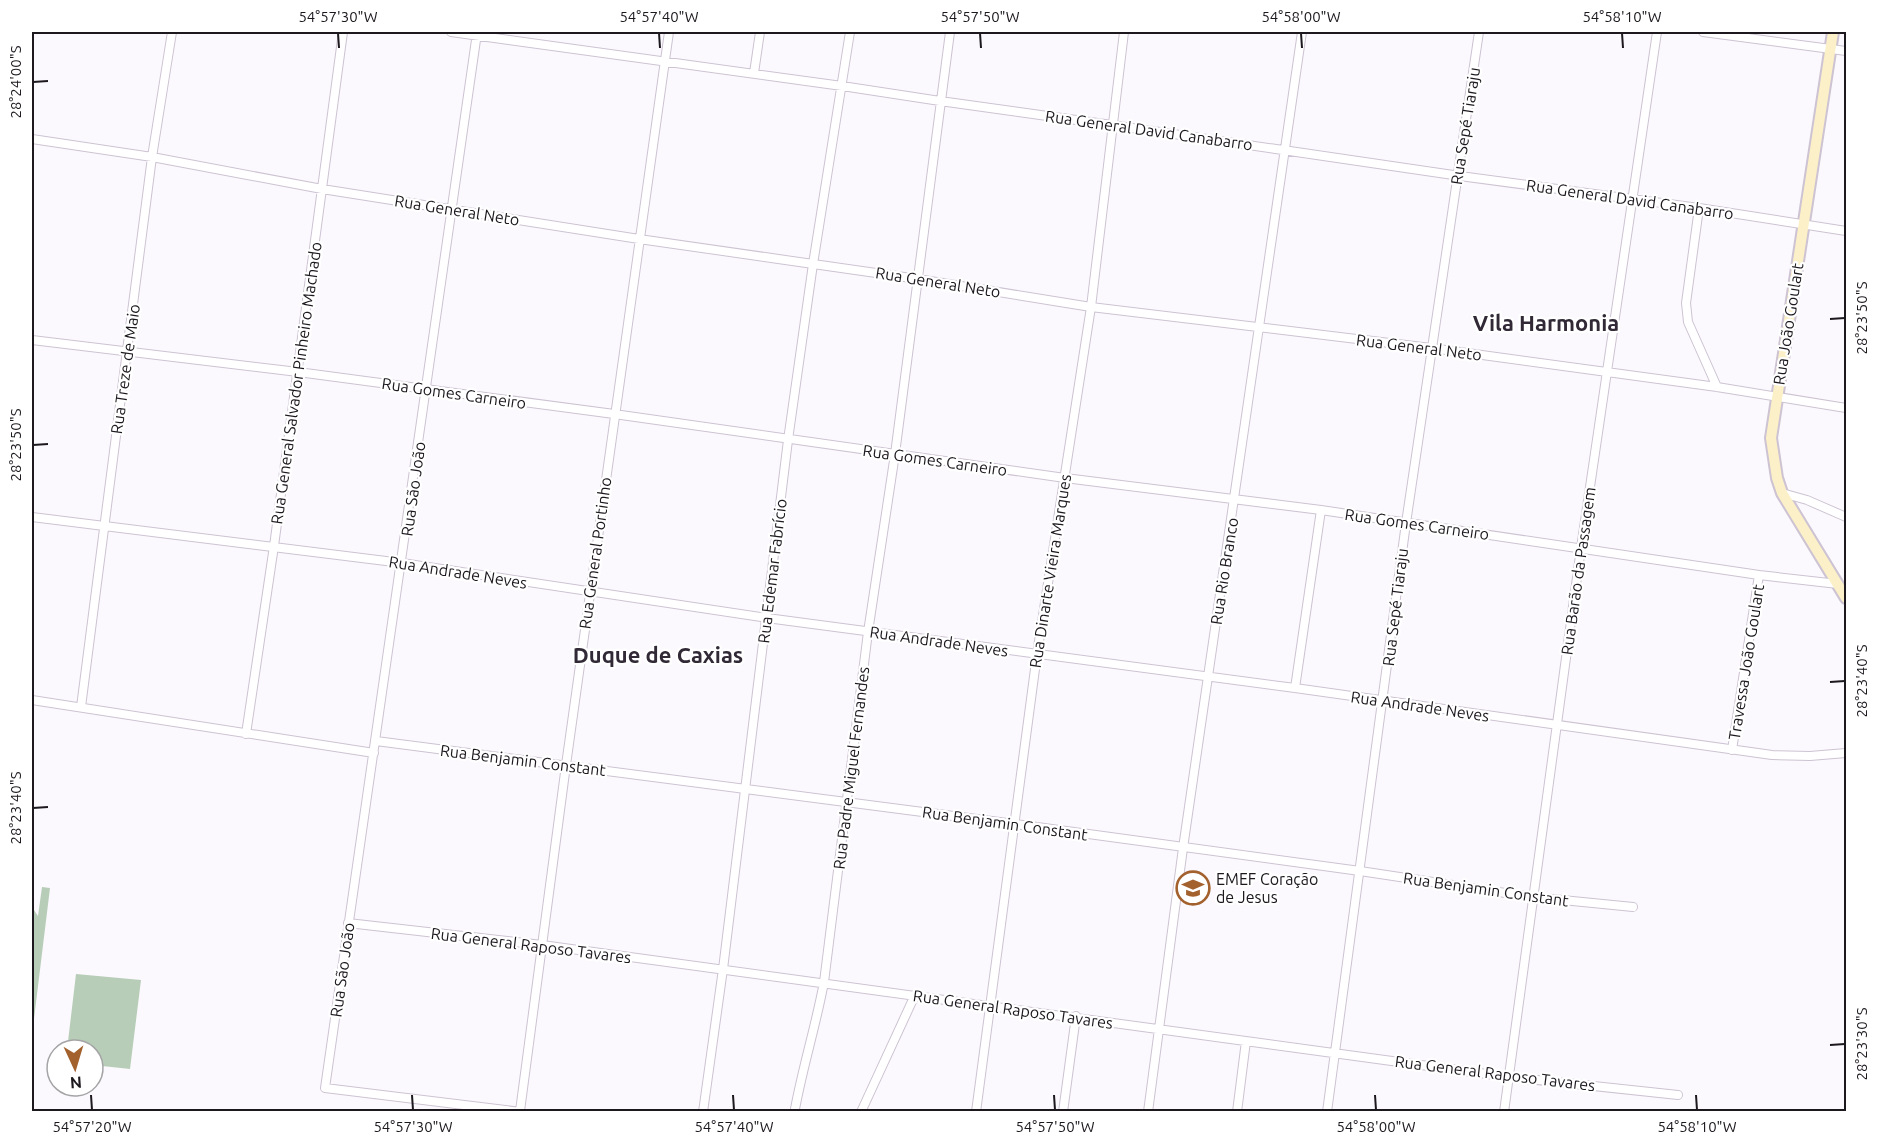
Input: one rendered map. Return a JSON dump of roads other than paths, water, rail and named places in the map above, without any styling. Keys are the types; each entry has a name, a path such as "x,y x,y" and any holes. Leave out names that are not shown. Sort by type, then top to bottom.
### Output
{"street":[{"name":"Rua Treze de Maio","path":"81,707 152,157 172,32"},
{"name":"Rua General Salvador Pinheiro Machado","path":"246,734 274,546 343,32"},
{"name":"Rua General David Canabarro","path":"451,32 1112,124 1846,231"},
{"name":"Rua General Portinho","path":"521,1111 614,414 669,32"},
{"path":"754,73 760,32"},
{"name":"Rua Edemar Fabrício","path":"703,1112 723,969 788,440 850,32"},
{"name":"Rua Padre Miguel Fernandes","path":"795,1109 802,1070 818,1018 824,982 868,632 895,454 950,32"},
{"name":"Rua Dinarte Vieira Marques","path":"976,1112 1037,654 1091,306 1124,32"},
{"name":"Rua Rio Branco","path":"1148,1112 1208,677 1302,32"},
{"name":"Rua Sepé Tiaraju","path":"1327,1112 1406,523 1479,32"},
{"name":"Rua Barão da Passagem","path":"1504,1112 1605,373 1657,32"},
{"path":"1703,32 1846,51"},
{"name":"Rua João Goulart","path":"1833,32 1771,438 1777,478 1782,493 1846,598"},
{"name":"Rua São João","path":"477,34 325,1088 521,1111"},
{"name":"Rua General Neto","path":"32,139 152,157 322,189 639,239 1091,306 1431,348 1717,387 1846,408"},
{"path":"1699,208 1686,303 1688,322 1717,387"},
{"name":"Rua Gomes Carneiro","path":"32,340 298,372 614,414 1065,478 1235,498 1759,575 1838,584"},
{"path":"1782,493 1807,500 1846,517"},
{"path":"1295,688 1321,510"},
{"name":"Rua Andrade Neves","path":"32,517 402,563 767,618 1295,688 1732,750 1772,755 1810,756 1846,753"},
{"name":"Travessa João Goulart","path":"1732,750 1759,575"},
{"path":"32,700 374,753"},
{"name":"Rua Benjamin Constant","path":"376,741 847,801 1360,871 1532,897 1633,907"},
{"name":"Rua General Raposo Tavares","path":"348,923 542,945 824,982 990,1007 1076,1016 1159,1030 1509,1077 1678,1095"},
{"path":"861,1112 915,995"},
{"path":"1063,1112 1076,1016"},
{"path":"1237,1112 1246,1041"}],"place":[{"name":"EMEF Coração de Jesus","path":"1193,888"}],"district":[{"name":"Vila Harmonia","path":"1546,323"},
{"name":"Duque de Caxias","path":"658,655"}]}
